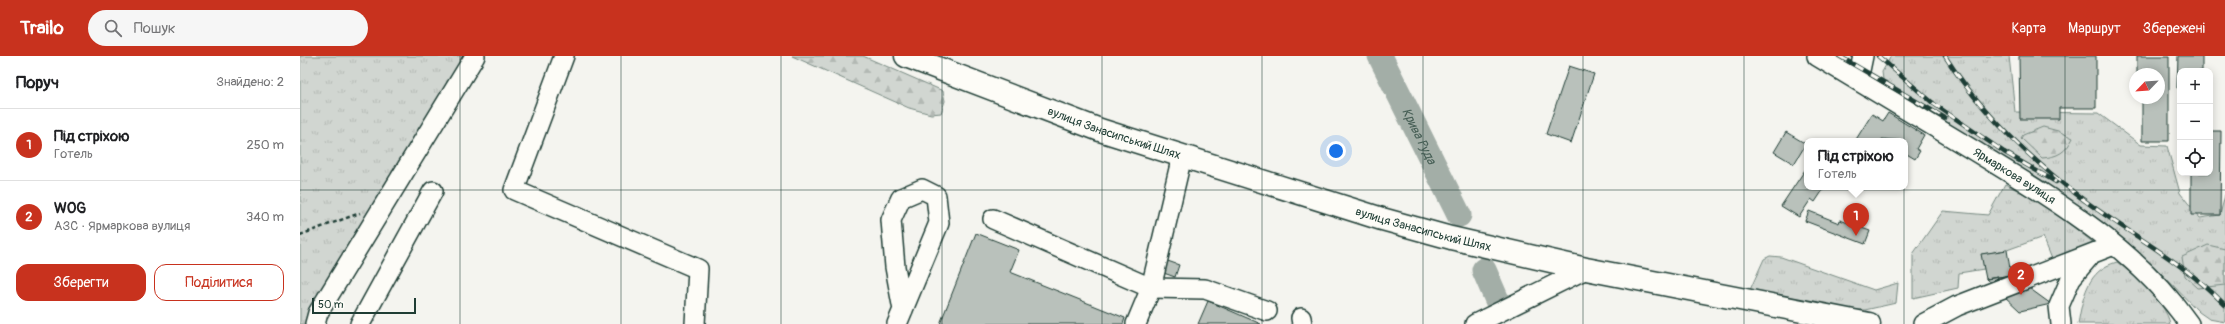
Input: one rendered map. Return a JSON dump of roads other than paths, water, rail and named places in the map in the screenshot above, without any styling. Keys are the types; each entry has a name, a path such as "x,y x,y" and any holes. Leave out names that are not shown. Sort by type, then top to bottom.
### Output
{"main road":[{"name":"вулиця Занасипський Шлях","path":"906,56 991,90 1100,130 1382,219 1451,238 1796,317 1869,324"}],"street":[{"path":"316,324 318,313 475,56"},
{"path":"564,56 514,190 698,269 695,324"},
{"name":"Ярмаркова вулиця","path":"1817,56 2065,208 2114,245 2158,285 2189,324"},
{"path":"1858,80 1863,56"},
{"path":"1136,324 1151,288 1182,156"},
{"path":"922,189 936,196 939,223 900,317 891,220 901,198 922,189"},
{"path":"360,324 433,191"},
{"path":"993,219 1151,288 1205,289 1267,312"},
{"path":"1922,324 1957,306 2114,245"},
{"path":"2061,324 2059,306 2071,278 2090,255"},
{"path":"1474,324 1586,269"}],"waterway":[{"name":"Крива Руда","path":"1380,56 1459,215"},
{"path":"1484,270 1497,300"}],"railway":[{"path":"1839,56 1945,118"},
{"path":"1878,56 1934,104 2004,152 2056,182"},
{"path":"1945,56 1958,76 1988,113 2004,131 2039,164 2095,208 2172,260 2225,305"}],"place":[{"name":"Під стріхою","path":"1856,236"},
{"name":"WOG","path":"2021,295"}]}
